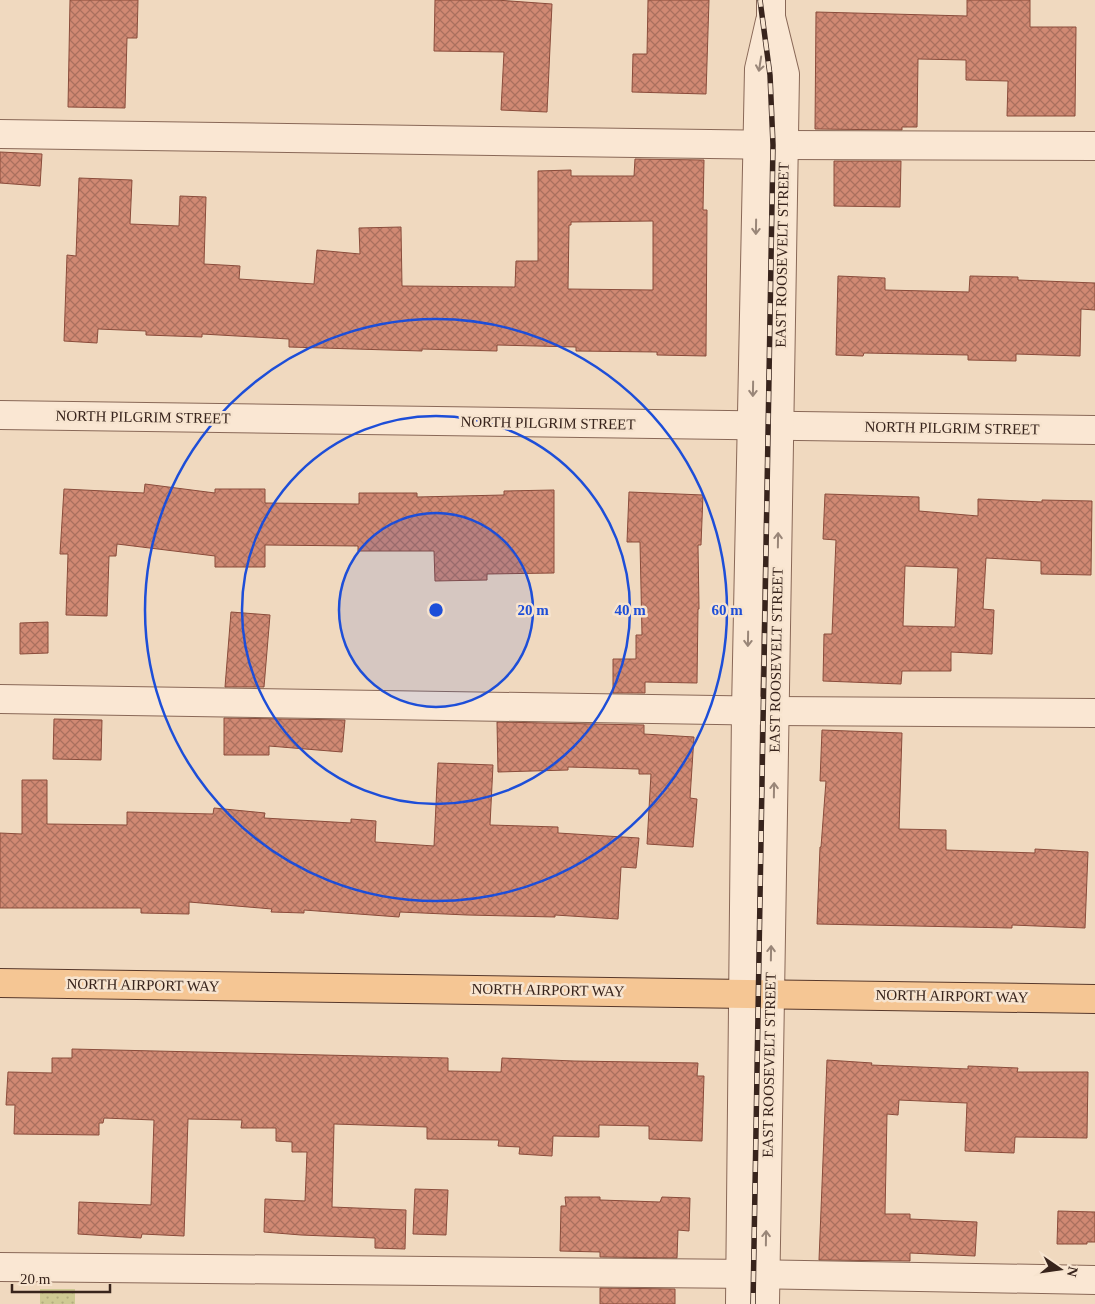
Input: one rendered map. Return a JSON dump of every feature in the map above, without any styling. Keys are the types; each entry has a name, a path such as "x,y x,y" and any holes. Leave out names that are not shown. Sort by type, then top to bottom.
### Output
{"main road":[{"name":"NORTH AIRPORT WAY","path":"0,982 1095,999"}],"street":[{"name":"EAST ROOSEVELT STREET","path":"766,1304 753,1274 743,993 752,426 771,145 785,74 771,8"},
{"path":"0,134 771,145 1095,146"},
{"name":"EAST ROOSEVELT STREET","path":"740,1304 753,1274 770,994 780,426 771,145"},
{"name":"NORTH PILGRIM STREET","path":"0,415 1095,430"},
{"path":"0,699 775,711 1095,712"},
{"path":"0,1267 753,1274 1095,1280"}],"shaded area":[{"path":"40,1289 75,1289 75,1304 40,1304"}],"building":[{"path":"70,0 138,0 137,38 127,38 125,108 68,107"},
{"path":"435,0 496,0 552,4 547,112 501,110 504,52 434,51"},
{"path":"648,0 709,0 706,94 632,92 633,54 647,54"},
{"path":"967,0 1030,0 1030,27 1076,27 1075,116 1007,116 1008,81 966,80 966,60 918,59 917,127 902,127 902,130 815,129 816,12 967,16"},
{"path":"0,152 42,154 40,186 0,183"},
{"path":"635,159 704,160 703,210 707,210 706,356 657,355 657,352 576,351 576,347 497,345 497,351 289,347 289,339 202,334 202,337 146,335 146,331 98,329 97,343 64,341 67,255 76,256 79,178 132,180 130,224 179,226 180,196 206,197 204,264 240,266 239,279 314,284 317,250 360,254 359,228 401,227 402,286 515,287 516,261 538,261 538,171 571,170 571,176 634,176","holes":["653,221 653,290 568,289 569,225 571,225 571,222"]},
{"path":"834,161 901,161 900,207 834,206"},
{"path":"838,276 885,278 885,290 969,292 970,276 1018,277 1018,280 1095,283 1095,310 1081,309 1080,356 1016,354 1016,361 968,360 968,355 864,353 863,356 836,355"},
{"path":"145,484 215,493 215,489 265,489 265,503 359,504 359,493 417,493 417,497 504,495 504,491 554,490 554,573 487,574 487,580 435,581 434,551 358,551 358,546 265,545 265,567 215,567 215,556 117,544 116,556 109,556 107,616 66,615 68,554 60,554 64,489 144,493"},
{"path":"629,492 703,495 701,545 698,545 697,683 645,682 645,693 613,693 613,659 636,659 636,635 642,635 640,542 627,542"},
{"path":"825,494 919,497 919,511 978,516 978,499 1042,502 1042,500 1092,501 1091,575 1041,574 1041,561 986,558 983,609 994,610 992,654 951,652 951,671 902,671 901,684 823,681 824,634 832,634 836,540 823,539","holes":["905,566 958,568 955,627 903,626"]},
{"path":"231,612 270,615 264,687 225,687"},
{"path":"48,622 48,653 20,654 20,623"},
{"path":"224,718 345,720 342,752 269,746 269,755 224,755"},
{"path":"54,719 102,720 101,760 53,759"},
{"path":"497,722 644,725 644,734 694,737 690,798 697,799 693,847 647,844 651,774 639,774 639,769 568,767 568,770 498,772"},
{"path":"822,730 902,733 899,829 946,830 946,850 1035,853 1035,849 1088,852 1085,928 1012,925 1012,928 817,924 820,847 826,781 820,781"},
{"path":"438,763 493,765 490,825 558,827 558,833 639,838 636,868 621,867 618,919 555,915 555,917 400,912 399,917 304,910 304,913 271,912 272,909 189,902 189,914 141,913 141,908 0,908 0,833 22,834 22,780 47,780 47,824 127,825 127,812 213,814 214,808 265,813 264,818 351,823 351,819 376,821 375,842 434,846"},
{"path":"72,1049 448,1058 448,1071 501,1072 502,1058 698,1063 697,1076 704,1076 702,1141 649,1139 649,1126 599,1125 599,1137 553,1136 552,1156 519,1154 520,1147 498,1146 499,1140 427,1139 427,1127 334,1124 332,1207 406,1210 405,1249 375,1248 375,1238 264,1232 265,1199 305,1201 307,1152 292,1152 292,1142 276,1141 276,1128 241,1128 242,1120 188,1119 184,1236 142,1234 141,1238 78,1234 79,1202 151,1205 154,1120 104,1118 103,1123 99,1123 99,1135 14,1134 15,1105 6,1105 8,1072 52,1073 52,1058 72,1058"},
{"path":"827,1060 872,1063 871,1065 968,1069 968,1066 1018,1068 1017,1072 1088,1072 1087,1138 1015,1137 1014,1153 965,1151 967,1103 899,1100 898,1115 887,1114 885,1214 910,1214 910,1219 977,1222 975,1256 910,1253 910,1261 819,1260"},
{"path":"415,1189 448,1190 446,1235 413,1234"},
{"path":"565,1197 600,1197 600,1200 660,1202 662,1197 690,1198 689,1231 678,1230 677,1258 600,1257 600,1252 560,1251 561,1206 566,1206"},
{"path":"1058,1211 1095,1212 1095,1242 1087,1242 1087,1244 1057,1244"},
{"path":"600,1288 675,1289 675,1304 600,1304"}],"railway":[{"path":"753,1304 773,145 770,75 760,0"}]}
